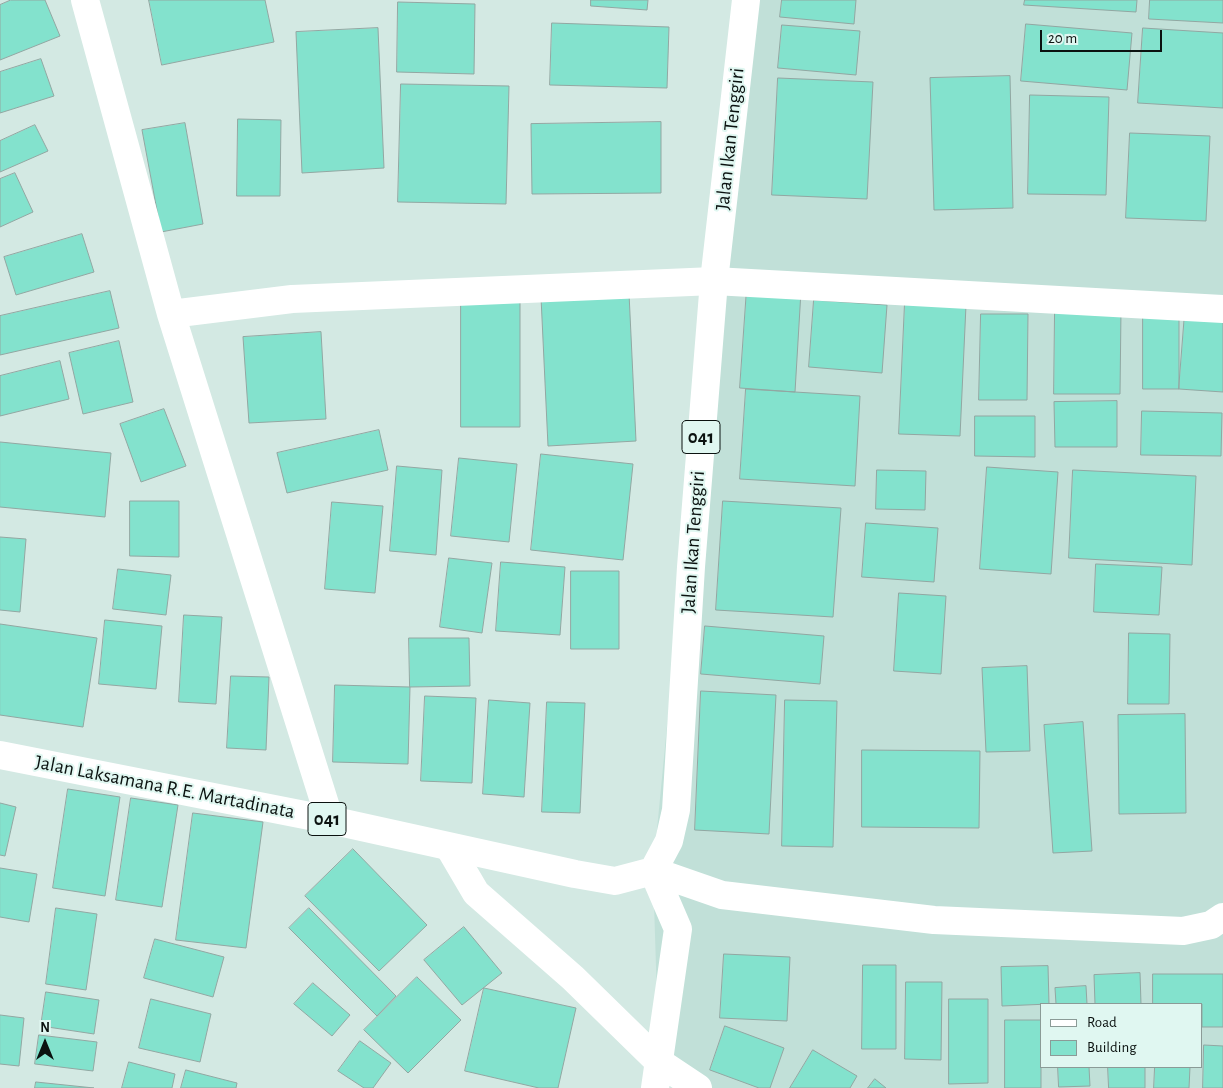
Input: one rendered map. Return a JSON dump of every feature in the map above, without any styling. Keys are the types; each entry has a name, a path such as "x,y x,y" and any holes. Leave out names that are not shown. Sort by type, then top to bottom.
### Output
{"street":[{"path":"85,0 171,314 330,820"},
{"name":"Jalan Ikan Tenggiri","path":"653,871 669,841 676,810 690,567 714,281 746,0"},
{"path":"171,314 292,299 714,281 1223,309"},
{"name":"Jalan Laksamana R.E. Martadinata","path":"0,754 330,820 615,881 653,871"},
{"path":"449,847 476,893 573,978 657,1075 698,1088"},
{"path":"653,871 722,895 934,920 1183,931 1211,925 1223,918"},
{"path":"653,871 678,929 657,1075"}],"shaded area":[{"path":"737,0 1223,0 1223,1088 696,1088 659,1062 653,871"}],"building":[{"path":"11,0 45,0 60,36 0,60 0,5"},
{"path":"149,0 265,0 274,42 162,65"},
{"path":"591,0 648,0 647,10 591,6"},
{"path":"782,0 856,0 854,24 780,17"},
{"path":"1025,0 1137,0 1136,12 1024,5"},
{"path":"1150,0 1223,0 1223,23 1149,19"},
{"path":"398,2 475,4 474,74 397,72"},
{"path":"552,23 669,27 667,88 550,85"},
{"path":"1026,24 1132,33 1127,90 1021,81"},
{"path":"782,25 860,31 856,75 778,68"},
{"path":"378,28 384,168 302,173 296,32"},
{"path":"1143,28 1223,33 1223,108 1138,103"},
{"path":"41,59 54,96 0,113 0,72"},
{"path":"1010,76 1013,208 934,210 930,78"},
{"path":"778,78 873,82 867,199 772,195"},
{"path":"401,84 509,86 506,204 398,202"},
{"path":"1030,95 1109,97 1106,195 1028,194"},
{"path":"238,119 281,120 280,196 237,196"},
{"path":"661,122 661,193 532,194 531,124"},
{"path":"185,123 203,224 161,232 142,130"},
{"path":"35,125 48,151 0,172 0,141"},
{"path":"1130,133 1210,136 1206,221 1126,218"},
{"path":"15,173 33,212 0,227 0,179"},
{"path":"82,234 94,272 16,295 4,257"},
{"path":"747,288 801,291 795,392 740,388"},
{"path":"110,291 119,328 0,355 0,316"},
{"path":"629,293 636,441 548,446 541,297"},
{"path":"814,300 887,305 882,373 809,367"},
{"path":"461,301 520,301 520,427 461,427"},
{"path":"905,302 966,305 960,436 899,434"},
{"path":"1055,309 1121,310 1120,394 1054,394"},
{"path":"1185,312 1223,316 1223,392 1179,389"},
{"path":"981,314 1028,314 1027,400 979,400"},
{"path":"1143,314 1179,314 1179,389 1143,389"},
{"path":"321,332 326,419 249,423 243,337"},
{"path":"119,341 133,402 83,414 69,353"},
{"path":"60,361 69,399 0,416 0,376"},
{"path":"746,389 860,396 855,486 740,479"},
{"path":"1117,401 1117,447 1055,447 1054,402"},
{"path":"164,409 186,466 141,482 120,424"},
{"path":"1142,411 1222,413 1221,456 1141,455"},
{"path":"975,416 1035,416 1035,457 975,456"},
{"path":"379,430 388,470 287,493 277,453"},
{"path":"0,442 111,453 105,517 0,507"},
{"path":"541,454 633,464 623,560 531,550"},
{"path":"459,458 517,464 509,542 451,536"},
{"path":"397,466 442,470 436,555 390,551"},
{"path":"987,467 1058,472 1051,574 980,569"},
{"path":"877,470 926,471 925,510 876,509"},
{"path":"1073,470 1196,476 1192,565 1069,558"},
{"path":"130,501 179,501 179,557 130,556"},
{"path":"723,501 841,508 833,617 716,610"},
{"path":"332,502 383,506 375,593 325,589"},
{"path":"866,523 938,528 934,582 862,577"},
{"path":"0,537 26,539 20,612 0,610"},
{"path":"449,558 492,563 482,633 440,627"},
{"path":"501,562 565,567 560,635 496,631"},
{"path":"1096,564 1162,567 1159,615 1094,612"},
{"path":"118,569 171,575 166,615 113,609"},
{"path":"571,571 619,571 619,649 571,649"},
{"path":"899,593 946,596 941,674 894,671"},
{"path":"184,615 222,617 216,704 179,702"},
{"path":"105,620 162,626 156,689 99,684"},
{"path":"0,624 97,638 83,727 0,715"},
{"path":"705,626 824,636 820,684 701,674"},
{"path":"1129,633 1170,634 1169,704 1128,704"},
{"path":"409,638 469,638 470,686 410,687"},
{"path":"1027,666 1030,751 986,752 982,668"},
{"path":"231,676 269,677 266,750 227,748"},
{"path":"335,685 410,687 408,764 333,762"},
{"path":"701,691 776,695 769,834 695,830"},
{"path":"425,696 476,698 472,783 421,781"},
{"path":"489,700 530,703 524,797 483,794"},
{"path":"785,700 837,701 833,847 782,846"},
{"path":"547,702 585,703 580,813 542,812"},
{"path":"1185,714 1186,813 1119,814 1118,715"},
{"path":"1083,722 1092,851 1053,853 1044,725"},
{"path":"862,750 980,751 979,828 862,827"},
{"path":"68,789 120,797 105,896 53,888"},
{"path":"131,798 178,805 162,907 116,900"},
{"path":"0,803 16,807 5,856 0,855"},
{"path":"193,813 263,822 246,948 176,940"},
{"path":"353,849 427,925 379,971 305,896"},
{"path":"0,868 37,874 29,922 0,917"},
{"path":"56,908 97,914 86,990 46,984"},
{"path":"309,908 396,996 377,1016 289,928"},
{"path":"464,927 502,973 462,1005 424,960"},
{"path":"155,939 224,957 213,997 144,978"},
{"path":"724,954 790,957 787,1021 720,1018"},
{"path":"863,965 896,965 896,1049 862,1049"},
{"path":"1048,966 1049,1003 1002,1006 1001,967"},
{"path":"1140,973 1141,1003 1095,1003 1094,975"},
{"path":"1153,974 1223,974 1223,1027 1203,1027 1203,1003 1153,1003"},
{"path":"417,977 461,1020 408,1073 364,1030"},
{"path":"906,982 942,982 941,1060 905,1059"},
{"path":"313,983 350,1015 332,1036 294,1004"},
{"path":"1086,986 1087,1003 1056,1003 1055,988"},
{"path":"484,988 576,1008 558,1088 539,1088 465,1071"},
{"path":"46,992 99,1000 94,1034 41,1026"},
{"path":"151,999 211,1014 200,1062 139,1048"},
{"path":"949,999 988,999 988,1083 949,1084"},
{"path":"0,1015 24,1018 19,1066 0,1064"},
{"path":"1005,1020 1040,1020 1041,1088 1005,1088"},
{"path":"725,1026 784,1048 770,1088 759,1088 710,1070"},
{"path":"39,1035 97,1042 93,1071 35,1064"},
{"path":"360,1041 391,1063 373,1088 364,1088 338,1071"},
{"path":"1204,1045 1223,1046 1223,1088 1203,1088"},
{"path":"813,1050 857,1076 850,1088 790,1088"},
{"path":"129,1062 175,1074 172,1088 122,1088"},
{"path":"1058,1068 1089,1068 1090,1086 1059,1087"},
{"path":"1108,1068 1145,1068 1145,1088 1109,1088"},
{"path":"1155,1068 1190,1068 1189,1088 1154,1088"},
{"path":"186,1070 237,1083 236,1088 181,1088"},
{"path":"875,1079 886,1088 868,1088"},
{"path":"36,1082 94,1088 35,1088"}]}
